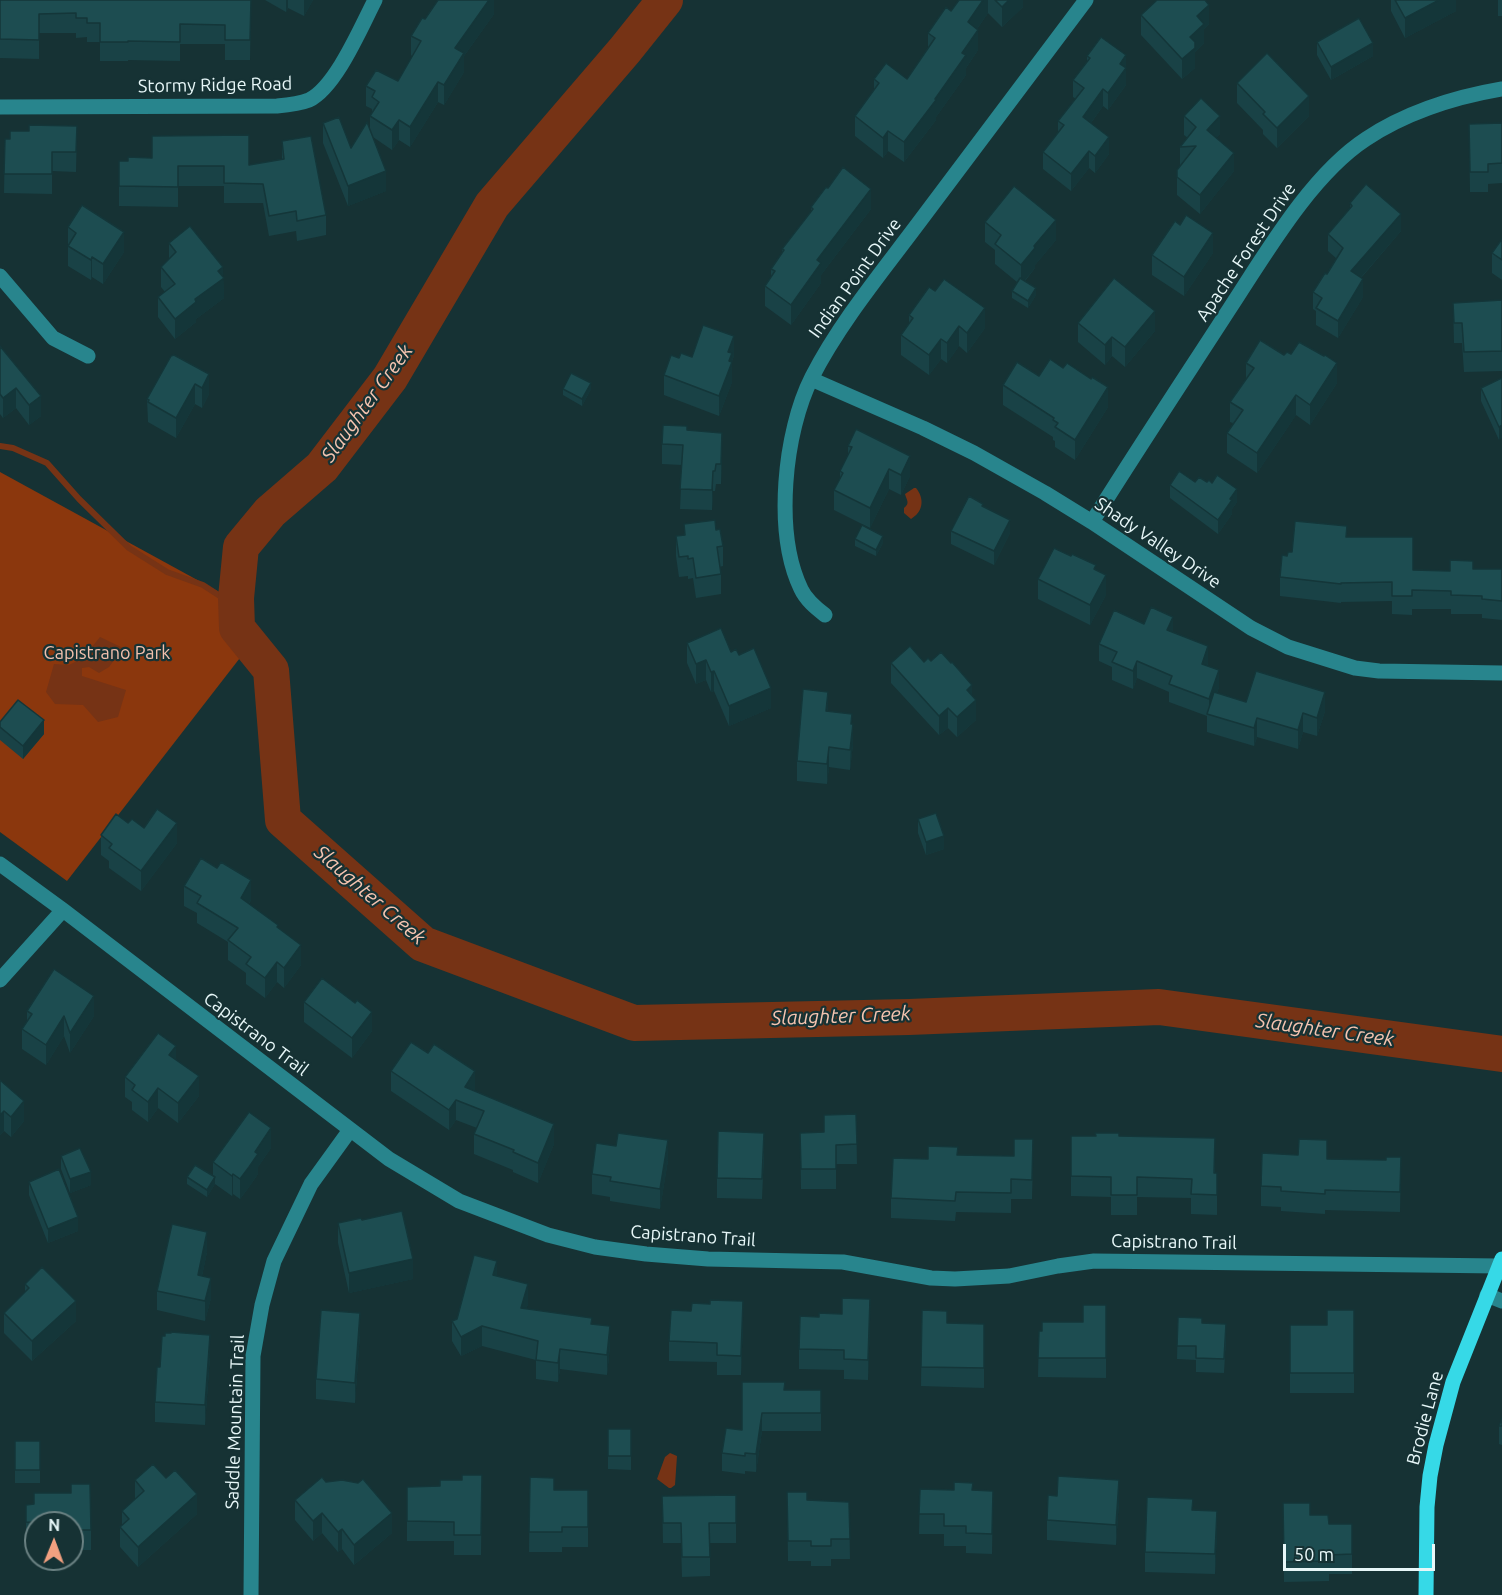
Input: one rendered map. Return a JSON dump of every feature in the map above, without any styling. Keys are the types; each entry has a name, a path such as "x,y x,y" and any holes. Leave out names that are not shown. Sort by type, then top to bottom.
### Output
{"main road":[{"name":"Brodie Lane","path":"1426,1595 1427,1506 1436,1445 1453,1382 1495,1298 1500,1262"}],"street":[{"name":"Stormy Ridge Road","path":"0,107 277,106 295,104 309,100 318,94 332,79 375,0"},
{"name":"Indian Point Drive","path":"825,615 811,604 801,590 792,563 786,524 785,492 789,453 796,418 811,379 830,345 881,274 1086,0"},
{"name":"Apache Forest Drive","path":"1092,522 1272,245 1313,188 1343,157 1366,139 1398,122 1435,105 1476,93 1502,89"},
{"path":"0,276 53,338 88,356"},
{"name":"Shady Valley Drive","path":"811,379 974,453 1092,522 1251,628 1288,647 1355,668 1379,671 1502,673"},
{"name":"Capistrano Trail","path":"0,864 389,1159 459,1201 548,1235 595,1247 646,1254 708,1259 843,1262 931,1278 955,1280 1009,1276 1094,1261 1500,1262"},
{"path":"0,980 63,910"},
{"name":"Saddle Mountain Trail","path":"250,1595 253,1356 259,1316 274,1261 291,1224 311,1185 350,1130"}],"green space":[{"name":"Capistrano Park","path":"0,472 232,599 243,654 67,881 0,832"}],"shaded area":[{"path":"914,488 919,492 922,501 918,513 911,519 904,513 907,503 905,494"},
{"path":"100,637 123,648 109,667 99,673 89,667 82,668 82,676 126,690 118,717 98,722 83,705 55,704 46,692 54,664 69,665 83,658"},
{"path":"670,1453 677,1456 675,1485 669,1488 657,1479 665,1457"}],"building":[{"path":"0,0 251,0 250,40 225,40 225,25 180,24 180,42 100,42 100,23 87,23 87,18 76,18 76,13 39,14 39,40 0,39"},
{"path":"438,0 489,0 455,48 464,53 444,85 438,82 410,127 399,120 392,130 370,116 379,102 372,97 375,91 366,86 376,70 398,81 421,41 411,36 422,18 425,19"},
{"path":"959,0 983,0 968,22 978,30 962,53 966,55 904,142 888,131 883,138 855,116 879,83 874,79 886,63 907,79 935,38 928,33 946,7 951,11"},
{"path":"995,0 1009,0 1002,7"},
{"path":"1157,0 1205,0 1209,5 1197,16 1204,24 1190,37 1195,42 1195,48 1182,59 1141,15"},
{"path":"1395,0 1439,0 1405,18"},
{"path":"1359,18 1373,43 1331,67 1317,42"},
{"path":"1101,37 1126,55 1120,64 1126,68 1108,93 1103,89 1083,117 1109,137 1095,156 1089,151 1071,174 1043,152 1064,125 1058,121 1084,88 1073,80 1090,58 1087,56"},
{"path":"1267,53 1309,96 1277,128 1237,83"},
{"path":"1201,98 1220,116 1207,130 1234,153 1200,195 1177,177 1177,170 1196,146 1180,147 1196,127 1184,116"},
{"path":"339,117 351,148 367,122 386,171 348,186 323,123"},
{"path":"1502,123 1502,163 1488,164 1488,172 1470,172 1469,124"},
{"path":"29,125 77,126 76,152 52,152 52,174 4,174 5,139 10,139 10,131 29,131"},
{"path":"249,135 249,165 284,159 282,141 311,136 326,215 297,221 296,211 269,216 263,184 224,183 224,166 178,166 178,187 119,186 119,161 128,161 128,157 152,158 152,136"},
{"path":"843,167 871,189 817,260 821,263 791,305 765,286 775,271 771,269 784,250 782,249 813,209 811,207"},
{"path":"1366,184 1401,214 1351,271 1363,279 1338,321 1316,308 1322,298 1313,292 1343,248 1328,234 1352,206 1350,203"},
{"path":"1014,186 1056,220 1021,265 995,244 1001,235 985,222"},
{"path":"82,205 124,232 103,264 92,257 91,260 68,246 76,233 68,227"},
{"path":"1186,215 1213,233 1184,277 1152,255 1175,221 1180,225"},
{"path":"190,226 223,267 218,271 224,278 195,299 196,302 175,319 158,297 175,284 161,267 176,252 169,243"},
{"path":"1502,239 1502,260 1492,253"},
{"path":"1020,278 1036,288 1028,301 1012,291"},
{"path":"1114,278 1155,311 1125,347 1112,337 1105,345 1078,323"},
{"path":"944,279 985,308 967,333 959,326 947,343 941,339 929,355 901,335 913,318 909,315 929,287 935,291"},
{"path":"1502,300 1502,351 1464,352 1462,323 1454,323 1453,303"},
{"path":"703,325 734,336 728,352 732,353 729,361 732,362 719,396 664,375 671,355 679,358 681,353 692,357"},
{"path":"1260,340 1284,355 1287,352 1291,354 1299,342 1337,363 1310,405 1296,395 1257,453 1227,433 1243,410 1230,402 1254,368 1246,363"},
{"path":"0,346 41,396 29,405 16,388 3,398 0,394"},
{"path":"174,355 209,374 202,388 195,384 176,418 148,402 147,399 171,356"},
{"path":"1050,359 1063,368 1067,363 1108,387 1075,440 1055,427 1058,423 1053,420 1054,418 1003,385 1017,362 1039,376"},
{"path":"571,373 591,383 582,399 563,389"},
{"path":"1502,378 1502,425 1499,427 1481,388"},
{"path":"663,425 687,426 687,430 722,433 721,464 716,464 715,471 713,471 712,490 680,489 683,445 662,444"},
{"path":"856,429 910,456 901,475 889,469 870,508 834,490 843,473 840,471 852,447 848,446"},
{"path":"1179,471 1195,482 1199,477 1212,483 1217,475 1237,489 1218,520 1170,485"},
{"path":"969,496 983,504 982,506 1010,520 994,551 951,531"},
{"path":"715,520 716,530 720,529 723,546 717,547 721,574 696,578 693,558 679,557 676,536 685,535 684,524"},
{"path":"1295,521 1347,526 1346,537 1413,537 1413,570 1450,571 1450,560 1473,561 1473,569 1502,569 1502,601 1482,599 1482,596 1451,595 1451,591 1412,590 1412,596 1392,596 1392,582 1341,584 1280,577 1282,555 1287,556 1288,552 1292,552"},
{"path":"862,525 883,536 876,550 855,539"},
{"path":"1054,548 1096,565 1094,569 1106,575 1090,605 1038,579"},
{"path":"1151,607 1173,617 1167,630 1208,646 1202,664 1219,670 1209,699 1169,684 1172,676 1137,661 1133,671 1112,662 1117,652 1099,644 1114,610 1144,624"},
{"path":"721,628 731,652 736,649 739,655 754,648 771,688 729,706 714,671 711,672 706,660 696,664 687,643"},
{"path":"910,646 924,662 928,658 931,661 941,652 972,685 967,690 976,700 957,717 948,708 939,716 891,663"},
{"path":"1256,671 1325,692 1317,718 1303,713 1298,730 1257,718 1254,728 1207,714 1214,692 1246,702"},
{"path":"803,689 828,692 826,711 852,714 850,750 829,747 827,764 797,761"},
{"path":"18,700 44,720 23,746 0,727 0,722"},
{"path":"157,809 177,823 141,871 109,848 112,844 101,835 116,814 128,823 132,819 144,828"},
{"path":"936,813 944,836 926,842 918,819"},
{"path":"201,858 217,868 221,862 251,880 241,898 301,945 284,968 277,962 265,978 246,964 251,957 228,940 238,928 197,903 201,896 184,886"},
{"path":"54,969 94,996 70,1033 64,1016 46,1045 22,1029 32,1014 27,1011"},
{"path":"322,978 355,1003 357,1000 372,1012 352,1038 304,1002"},
{"path":"158,1033 176,1046 169,1055 199,1076 178,1103 158,1088 148,1102 132,1090 135,1085 125,1077"},
{"path":"411,1042 428,1053 434,1044 475,1071 465,1087 554,1124 538,1163 513,1152 514,1150 474,1134 484,1111 456,1100 449,1110 391,1071"},
{"path":"0,1080 24,1101 11,1117 4,1111 0,1115"},
{"path":"249,1112 271,1128 255,1152 258,1154 240,1179 213,1162"},
{"path":"856,1114 857,1144 836,1145 836,1169 801,1169 800,1133 824,1132 824,1115"},
{"path":"718,1131 764,1133 762,1179 717,1178"},
{"path":"618,1133 668,1140 660,1189 610,1181 611,1177 592,1174 596,1143 616,1146"},
{"path":"1095,1133 1119,1133 1119,1136 1215,1138 1214,1173 1217,1173 1217,1195 1191,1194 1192,1179 1137,1177 1137,1195 1111,1195 1111,1177 1071,1176 1071,1136 1096,1136"},
{"path":"1014,1139 1033,1139 1032,1180 1011,1179 1011,1193 956,1192 955,1201 891,1198 893,1158 928,1159 928,1146 958,1147 957,1155 1014,1156"},
{"path":"1299,1139 1327,1140 1327,1159 1386,1160 1386,1157 1401,1157 1400,1192 1325,1190 1325,1194 1281,1191 1281,1187 1261,1186 1262,1153 1298,1155"},
{"path":"80,1148 91,1172 70,1179 61,1156"},
{"path":"195,1165 215,1177 207,1190 187,1177"},
{"path":"59,1169 78,1217 48,1229 29,1182"},
{"path":"402,1211 413,1259 349,1273 338,1223"},
{"path":"172,1224 207,1232 198,1275 211,1278 205,1301 157,1291"},
{"path":"474,1255 497,1261 493,1275 528,1284 521,1308 592,1318 591,1324 610,1326 607,1355 560,1349 558,1363 536,1360 538,1341 482,1326 461,1337 452,1321 457,1319"},
{"path":"42,1267 76,1301 32,1341 4,1313 29,1288 25,1284"},
{"path":"842,1298 870,1299 868,1360 844,1359 844,1350 799,1349 800,1316 819,1317 819,1313 842,1314"},
{"path":"710,1300 743,1301 741,1356 717,1355 717,1343 669,1341 671,1310 691,1311 692,1303 710,1304"},
{"path":"1083,1305 1106,1305 1106,1358 1038,1358 1039,1331 1042,1331 1042,1322 1083,1322"},
{"path":"321,1310 360,1313 355,1383 316,1379"},
{"path":"922,1310 947,1311 947,1323 984,1324 984,1368 921,1367"},
{"path":"1327,1310 1354,1310 1354,1373 1290,1373 1290,1325 1327,1325"},
{"path":"1178,1317 1202,1318 1202,1323 1226,1324 1224,1359 1196,1358 1196,1346 1177,1346"},
{"path":"171,1332 210,1335 205,1405 155,1402 162,1336"},
{"path":"742,1382 785,1382 784,1390 821,1390 821,1413 762,1413 756,1454 745,1453 745,1456 722,1453 726,1428 742,1430"},
{"path":"608,1429 631,1429 631,1456 608,1456"},
{"path":"15,1441 40,1441 40,1470 15,1470"},
{"path":"153,1464 166,1478 175,1470 197,1494 138,1547 120,1527 129,1519 122,1511 144,1491 135,1480"},
{"path":"462,1475 482,1475 481,1535 454,1535 454,1522 407,1521 407,1487 440,1486 440,1480 462,1480"},
{"path":"1058,1476 1119,1480 1116,1525 1047,1520 1048,1495 1057,1496"},
{"path":"322,1477 326,1482 342,1480 358,1483 363,1479 392,1513 354,1545 342,1529 338,1532 322,1513 313,1521 295,1500"},
{"path":"530,1477 554,1478 554,1490 588,1490 588,1527 562,1527 562,1532 529,1532"},
{"path":"954,1482 973,1483 972,1490 993,1491 992,1534 966,1533 966,1526 944,1526 944,1514 919,1514 920,1489 954,1490"},
{"path":"71,1484 90,1484 91,1530 84,1530 84,1511 26,1511 26,1505 34,1504 34,1493 71,1493"},
{"path":"787,1492 807,1492 807,1500 849,1502 850,1539 831,1539 831,1546 811,1546 811,1541 788,1541"},
{"path":"736,1495 736,1523 709,1523 710,1557 682,1557 681,1523 663,1523 662,1496"},
{"path":"1147,1497 1193,1499 1192,1510 1217,1511 1215,1554 1145,1552"},
{"path":"1283,1503 1310,1503 1310,1515 1328,1515 1329,1524 1352,1524 1352,1554 1329,1555 1329,1561 1284,1562"}],"waterway":[{"name":"Slaughter Creek","path":"665,0 492,205 390,378 322,467 270,512 241,547 236,598 237,628 271,670 283,820 423,944 634,1023 909,1017 1159,1007 1502,1054"},
{"path":"0,446 13,448 47,463 79,499 129,548 167,572 203,585 223,598 236,614"}]}
